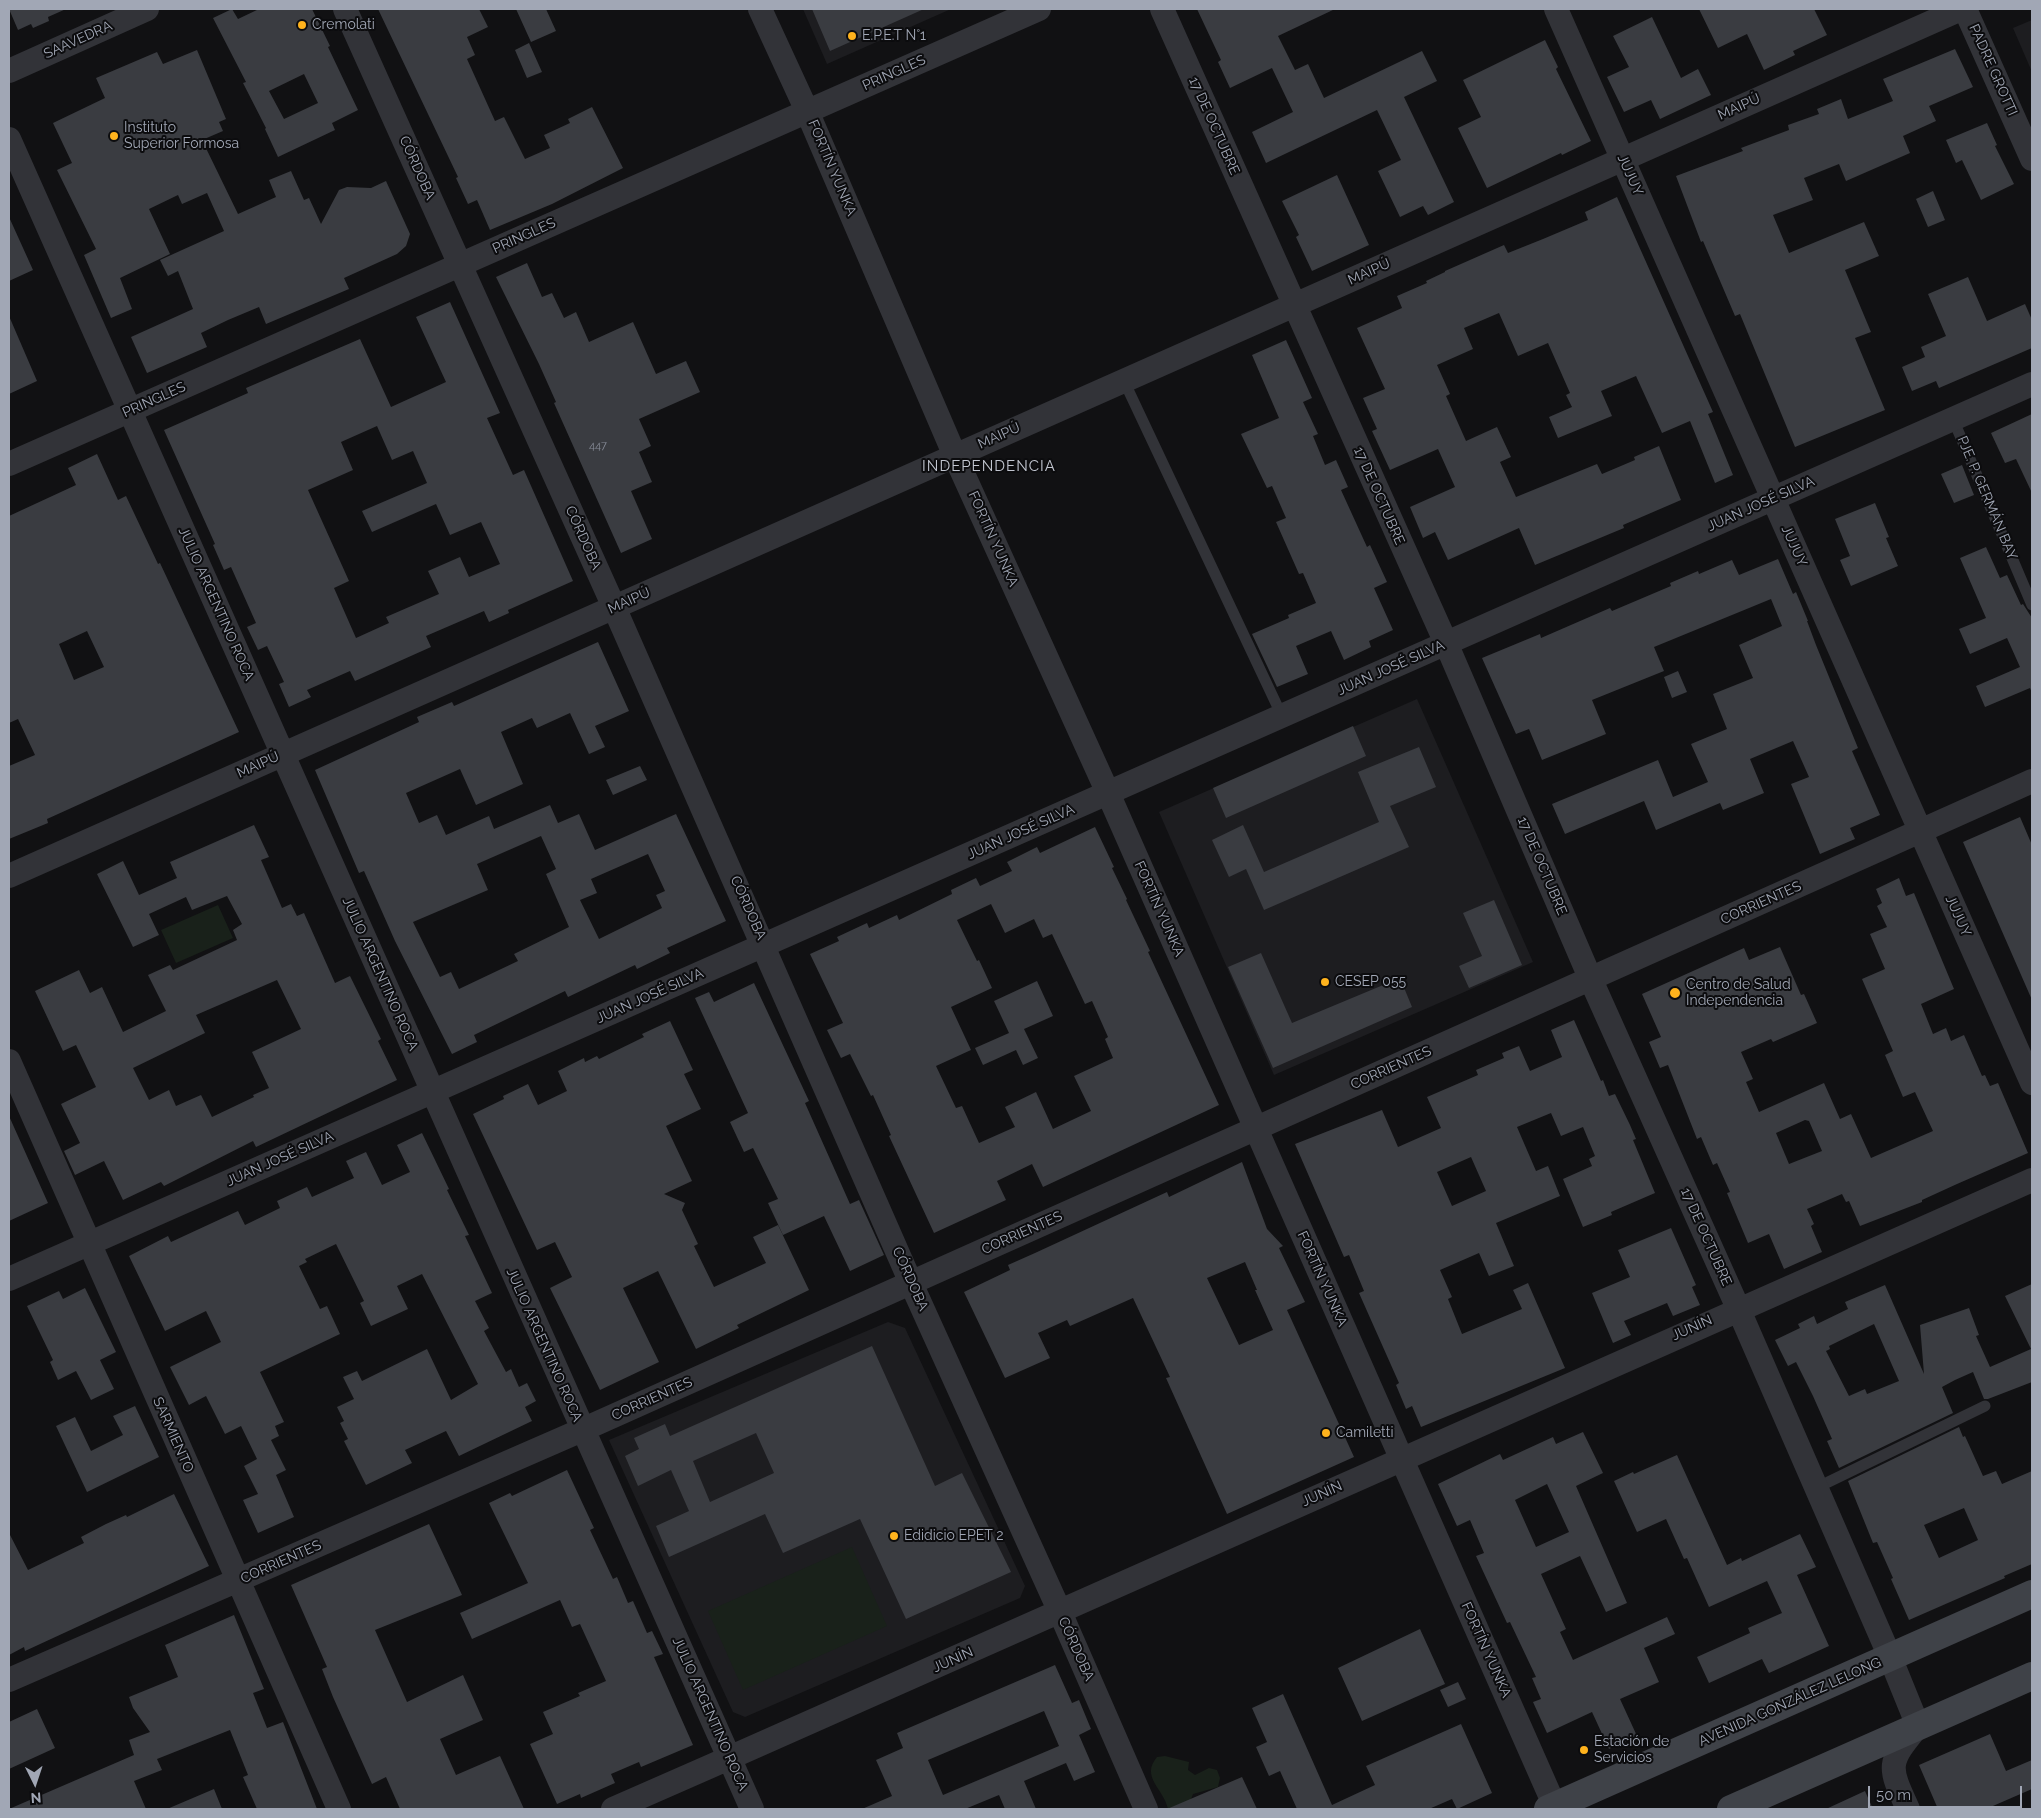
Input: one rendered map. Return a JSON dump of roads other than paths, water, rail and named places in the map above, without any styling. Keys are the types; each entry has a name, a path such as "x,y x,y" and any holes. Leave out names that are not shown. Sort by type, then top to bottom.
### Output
{"main road":[{"name":"AVENIDA GONZÁLEZ LELONG","path":"1553,1808 2032,1594"},
{"path":"1731,1809 2032,1676"}],"street":[{"name":"SAAVEDRA","path":"9,71 147,9"},
{"name":"CÓRDOBA","path":"345,9 614,607 911,1283 1060,1612 1146,1809"},
{"name":"FORTÍN YUNKA","path":"760,9 807,111 955,456 1108,793 1553,1808"},
{"name":"PRINGLES","path":"9,464 1039,9"},
{"name":"17 DE OCTUBRE","path":"1162,9 1446,643 1591,980 1738,1308 1890,1657 1918,1726"},
{"name":"JUJUY","path":"1556,9 2032,1083"},
{"name":"MAIPÚ","path":"9,876 1961,9"},
{"name":"PADRE GROTTI","path":"1965,9 2032,160"},
{"name":"JULIO ARGENTINO ROCA","path":"9,139 752,1809"},
{"name":"JUAN JOSÉ SILVA","path":"9,1279 2032,384"},
{"name":"CORRIENTES","path":"9,1680 582,1430 2032,781"},
{"name":"SARMIENTO","path":"9,1061 339,1809"},
{"name":"JUNÍN","path":"613,1809 1060,1612 1738,1308 2032,1180"},
{"path":"1908,1809 1897,1786 1892,1764 1900,1747 1918,1726"}],"lane":[{"path":"1124,381 1282,716"},
{"name":"PJE. P. GERMÁN BAY","path":"1953,419 2032,605"},
{"path":"1816,1488 1985,1406"}],"place":[{"name":"Cremolati","path":"302,25"},
{"name":"E.P.E.T N°1","path":"852,36"},
{"name":"Instituto Superior Formosa","path":"114,136"},
{"name":"CESEP 055","path":"1325,982"},
{"name":"Centro de Salud Independencia","path":"1675,993"},
{"name":"Camiletti","path":"1326,1433"},
{"name":"Edidicio EPET 2","path":"894,1536"},
{"name":"Estación de Servicios","path":"1584,1750"}],"district":[{"name":"INDEPENDENCIA","path":"989,466"}]}
